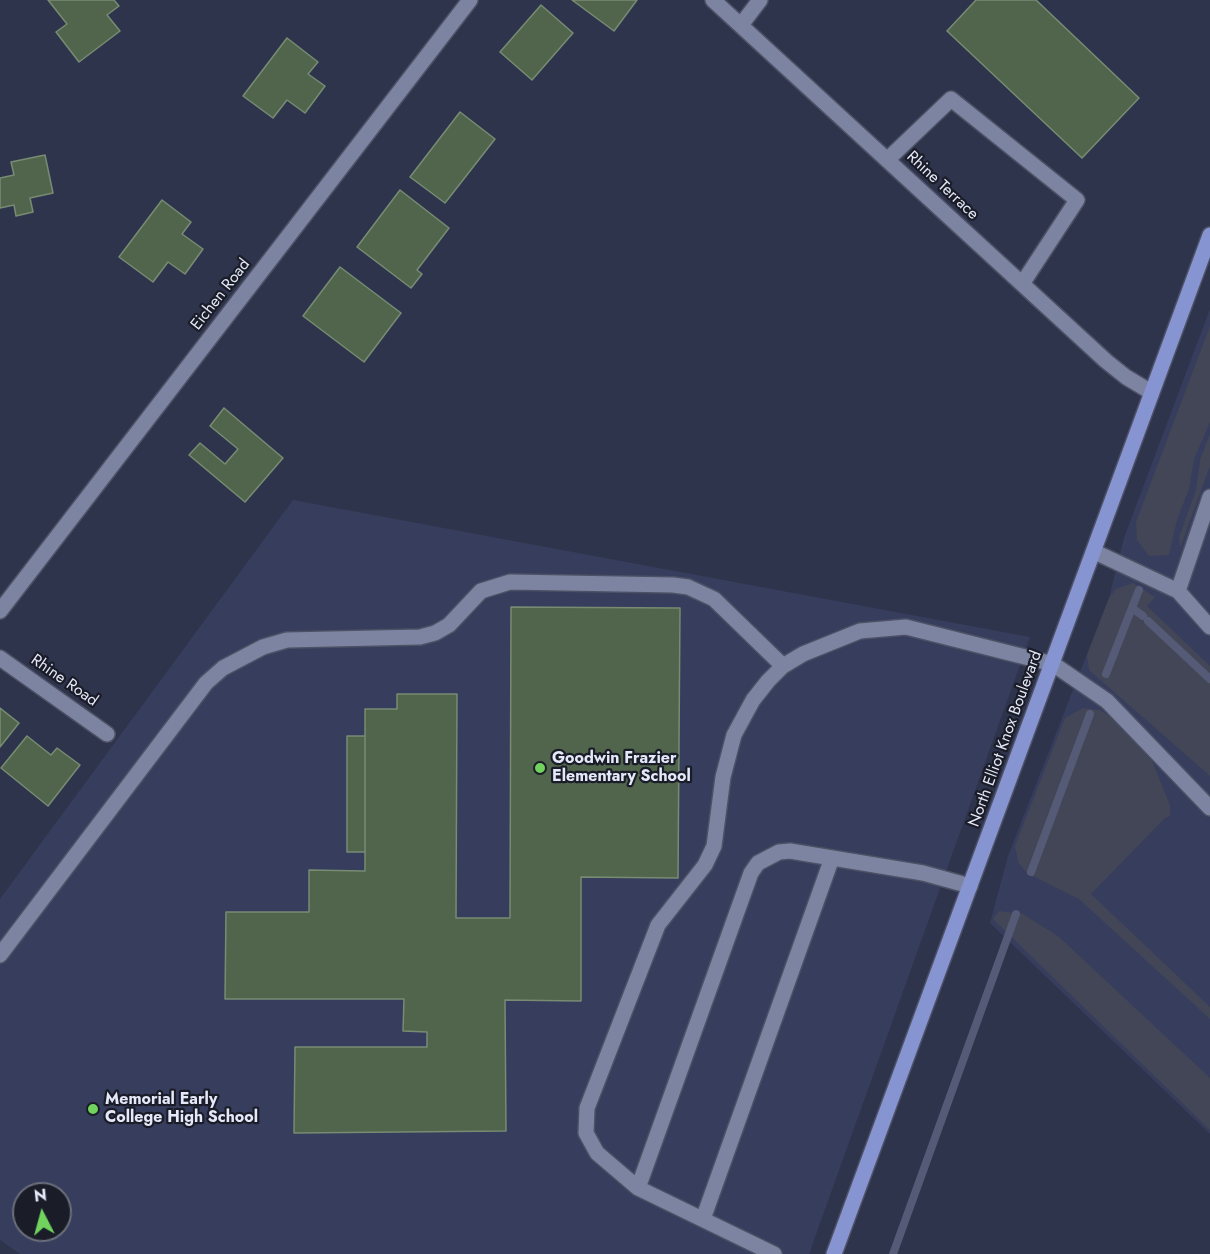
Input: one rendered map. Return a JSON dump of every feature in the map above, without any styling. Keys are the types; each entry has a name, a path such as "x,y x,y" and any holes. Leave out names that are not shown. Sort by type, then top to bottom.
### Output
{"main road":[{"name":"North Elliot Knox Boulevard","path":"834,1254 1095,552 1151,392 1210,235"}],"street":[{"name":"Eichen Road","path":"0,611 470,0"},
{"name":"Rhine Terrace","path":"713,0 1106,361 1126,377 1151,392"},
{"path":"741,26 760,0"},
{"path":"887,160 951,99 1077,200 1022,284"},
{"path":"1178,591 1210,497"},
{"path":"1095,552 1178,591 1210,627"},
{"path":"0,955 206,682 223,668 263,647 287,640 420,637 435,633 449,625 481,591 510,582 673,585 688,587 714,599 783,666"},
{"path":"774,1254 638,1188 597,1153 586,1132 587,1108 658,925 705,865 714,846 723,777 734,735 753,700 783,666 803,654 860,631 906,627 1053,664 1107,701 1210,808"},
{"name":"Rhine Road","path":"0,658 107,734"},
{"path":"638,1188 751,873 758,863 779,852 832,858 942,877 970,886"},
{"path":"703,1219 832,858"}],"shaded area":[{"path":"1210,309 1210,1134 990,923 1008,856 1109,598 1124,538"},
{"path":"1210,326 1210,422 1194,459 1189,489 1177,520 1169,555 1149,556 1137,540 1136,522"},
{"path":"1210,434 1210,466 1180,548 1179,537 1196,490 1200,460"},
{"name":"Goodwin Frazier Elementary School","path":"293,500 1030,637 809,1254 20,1254 0,1240 0,899"},
{"path":"1133,583 1155,597 1147,606 1210,666 1210,776 1089,670 1087,655 1109,598 1116,589"},
{"path":"1083,708 1100,710 1123,725 1153,763 1170,805 1170,816 1164,819 1091,894 1210,1007 1210,1019 1079,899 1027,873 1018,862 1015,846 1065,718"},
{"path":"999,911 1023,914 1058,936 1210,1078 1210,1130 993,919"}],"building":[{"path":"48,0 114,0 119,6 107,15 120,31 79,62 56,32 67,24"},
{"path":"572,0 637,0 614,31"},
{"path":"976,0 1036,0 1139,98 1082,158 947,31"},
{"path":"541,5 573,33 532,80 500,52"},
{"path":"287,38 318,62 308,74 325,86 305,113 287,100 273,118 243,96"},
{"path":"460,112 495,139 445,203 410,177"},
{"path":"45,155 53,193 30,198 33,212 16,216 14,205 0,208 0,178 14,175 11,162"},
{"path":"400,190 449,228 417,270 422,274 411,288 357,247"},
{"path":"162,200 191,222 182,234 203,249 185,274 168,262 153,282 119,257"},
{"path":"340,267 401,313 364,362 303,316"},
{"path":"224,408 283,458 245,502 189,455 200,443 225,464 238,449 210,426"},
{"path":"511,607 680,608 678,878 581,877 581,1001 505,1000 506,1131 294,1133 295,1047 427,1047 427,1032 403,1031 404,999 225,999 226,912 309,912 309,870 365,871 365,709 397,709 397,694 457,694 456,918 510,918"},
{"path":"0,708 19,723 0,747"},
{"path":"27,736 51,755 57,748 80,765 48,806 1,768"},
{"path":"347,736 365,736 365,852 347,852"}],"waterway":[{"path":"1106,674 1139,590"},
{"path":"1132,608 1143,616"},
{"path":"1148,621 1210,679"},
{"path":"1031,872 1090,714"},
{"path":"893,1254 1016,914"}],"place":[{"name":"Goodwin Frazier Elementary School","path":"540,768"},
{"name":"Memorial Early College High School","path":"93,1109"}]}
